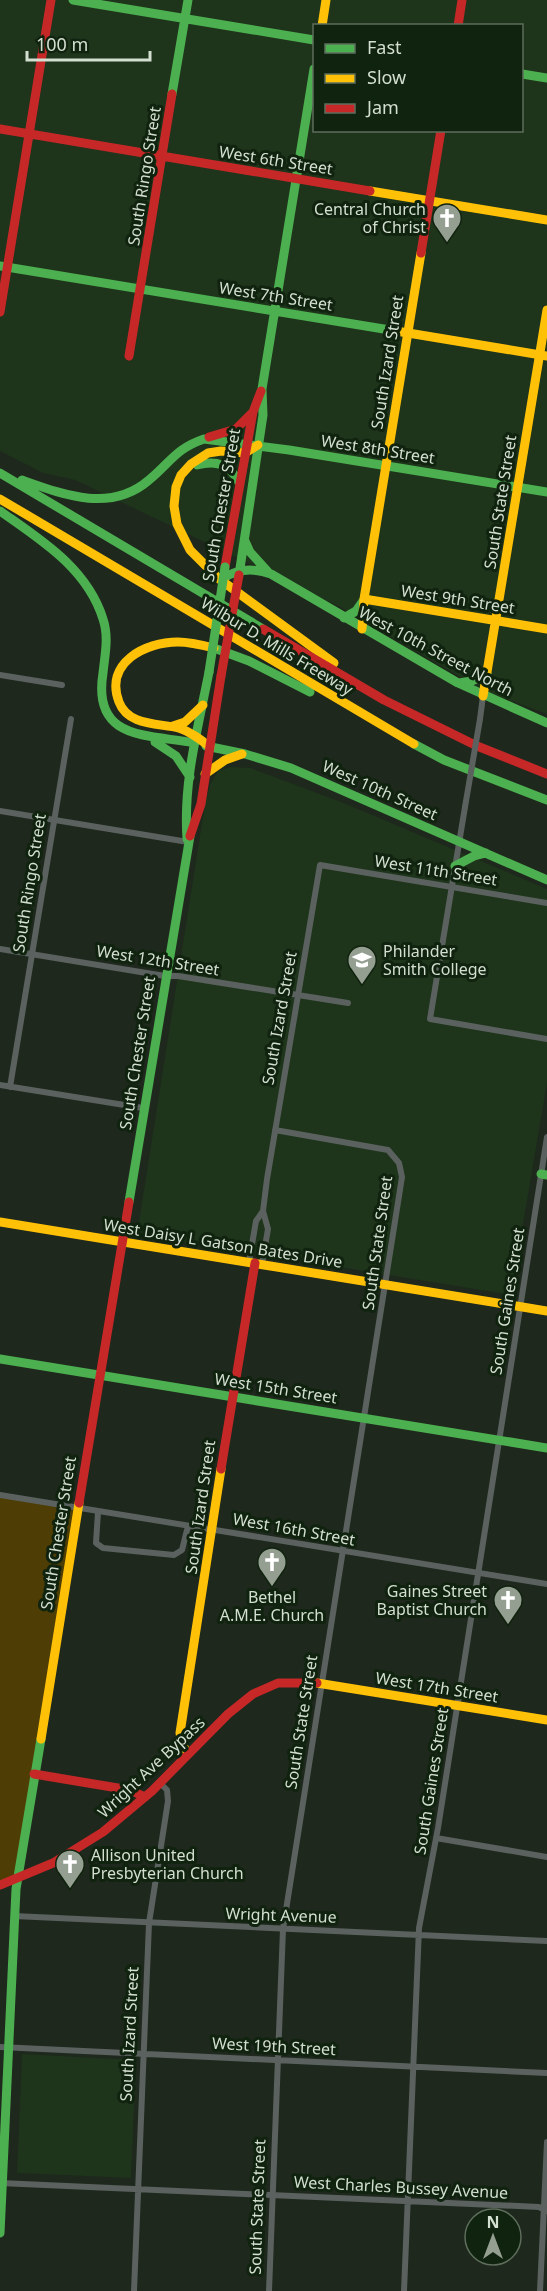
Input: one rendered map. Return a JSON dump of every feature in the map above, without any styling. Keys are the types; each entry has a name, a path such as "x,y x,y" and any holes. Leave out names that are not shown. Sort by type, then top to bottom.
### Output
{"main road":[{"path":"0,312 4,266 30,134 51,0"},
{"path":"73,0 313,40"},
{"name":"South Ringo Street","path":"129,356 188,0"},
{"path":"322,24 326,0"},
{"path":"458,24 462,0"},
{"path":"523,74 547,78"},
{"name":"South Chester Street","path":"188,842 185,823 196,740 224,578 234,571 244,540 263,415 262,389 313,81"},
{"name":"West 6th Street","path":"0,129 547,220"},
{"name":"South Izard Street","path":"362,629 364,599 385,465 441,132"},
{"name":"West 7th Street","path":"4,266 543,355"},
{"name":"South State Street","path":"483,696 543,355 547,310"},
{"name":"South Chester Street","path":"0,2233 4,2047 18,1879 165,976 188,842 201,804 221,676 234,571 239,482 253,412 262,389"},
{"path":"0,472 65,496 106,500 123,496 151,480 183,447 236,429 253,412"},
{"path":"204,439 246,448"},
{"path":"258,445 208,453 185,470 176,487 174,506 181,533 196,557 218,579 384,700"},
{"name":"West 8th Street","path":"258,445 547,492"},
{"path":"185,470 211,461 223,464 230,469 239,482"},
{"name":"Wilbur D. Mills Freeway","path":"0,472 384,700 477,746 547,772"},
{"name":"Wilbur D. Mills Freeway","path":"0,499 387,730 444,760 547,800"},
{"path":"0,511 65,561 92,594 98,605 106,632 100,690 105,711 121,728 141,735 172,751 185,765 190,777"},
{"path":"244,540 250,552 271,574"},
{"path":"234,571 261,571 271,574 344,618 356,611 364,599"},
{"name":"West 9th Street","path":"364,599 547,629"},
{"name":"West 10th Street North","path":"344,618 483,696 547,723"},
{"path":"210,747 173,726 139,721 122,708 117,698 116,679 122,665 133,654 146,646 182,642 227,653 387,730"},
{"path":"458,683 472,681 487,674"},
{"path":"173,726 185,722 203,705"},
{"path":"141,735 196,740"},
{"name":"West 10th Street","path":"210,747 245,754 291,768 547,880"},
{"path":"205,774 225,760 245,754"},
{"path":"506,785 547,807"},
{"path":"455,866 474,856 486,853"},
{"name":"West Daisy L Gatson Bates Drive","path":"0,1222 547,1311"},
{"name":"South Izard Street","path":"188,1754 182,1744 180,1733 255,1263"},
{"name":"West 15th Street","path":"0,1359 547,1448"},
{"name":"Wright Ave Bypass","path":"0,1886 50,1864 87,1843 118,1821 160,1783 237,1706 259,1690 288,1682 322,1683"},
{"name":"West 17th Street","path":"322,1683 547,1720"},
{"path":"34,1774 130,1790 145,1797"}],"street":[{"path":"0,675 62,685"},
{"name":"South State Street","path":"483,696 430,1019 547,1039"},
{"name":"South Ringo Street","path":"10,1087 70,720"},
{"path":"0,811 188,842"},
{"name":"West 11th Street","path":"321,865 547,903"},
{"name":"South Izard Street","path":"255,1263 267,1229 263,1211 275,1130 321,865"},
{"name":"West 12th Street","path":"0,949 165,976 183,976 348,1004"},
{"path":"0,1085 143,1108"},
{"name":"South State Street","path":"269,2291 283,1929 402,1183 399,1162 393,1153 383,1148 275,1130"},
{"name":"South Gaines Street","path":"404,2291 419,1934 458,1706 519,1306 544,1174 547,1137"},
{"name":"South Izard Street","path":"255,1263 256,1221 263,1211"},
{"name":"West 16th Street","path":"0,1495 547,1584"},
{"path":"98,1512 96,1543 103,1548 174,1555 182,1550 188,1526"},
{"name":"South Izard Street","path":"134,2291 149,1923 168,1801 167,1790 160,1783"},
{"path":"436,1838 547,1857"},
{"name":"Wright Avenue","path":"14,1917 547,1941"},
{"name":"West 19th Street","path":"4,2047 547,2073"},
{"path":"540,2291 547,2142"},
{"name":"West Charles Bussey Avenue","path":"1,2182 272,2193 539,2207 545,2210"}],"shaded area":[{"path":"0,0 547,0 547,714 484,691 340,607 75,480 43,473 0,451"},
{"name":"Philander Smith College","path":"231,767 251,768 344,803 547,889 547,1083 511,1295 137,1234 206,798 218,771"},
{"path":"0,1495 78,1508 18,1879 0,1884"},
{"path":"22,2054 136,2060 131,2178 17,2173"}],"traffic: fast":[{"path":"73,0 313,40"},
{"path":"172,94 188,0"},
{"path":"523,74 547,78"},
{"path":"239,575 263,415 262,389 313,75"},
{"path":"0,266 396,331"},
{"path":"204,439 289,450 547,492"},
{"path":"22,480 54,491 87,498 119,496 149,480 186,447 204,439"},
{"path":"197,465 216,463 227,467 239,482"},
{"path":"0,473 263,629"},
{"path":"0,511 61,557 86,585 96,601 106,632 102,695 106,711 115,723 142,735 195,743"},
{"path":"245,541 250,552 269,573"},
{"path":"209,672 225,567"},
{"path":"224,578 235,572 247,570 271,574 458,683 547,723"},
{"path":"344,618 356,611 363,601"},
{"path":"214,648 249,661 310,692"},
{"path":"187,839 189,776 209,672"},
{"path":"459,683 472,681 487,674"},
{"path":"155,742 176,756 190,777"},
{"path":"414,744 444,760 547,800"},
{"path":"206,746 245,754 291,768 547,880"},
{"path":"129,1202 190,836"},
{"path":"455,866 474,856 486,853"},
{"path":"541,1174 547,1175"},
{"path":"0,1359 547,1448"},
{"path":"0,2233 16,1889 41,1739"}],"traffic: slow":[{"path":"322,24 326,0"},
{"path":"370,191 547,220"},
{"path":"362,629 364,599 421,253"},
{"path":"483,696 547,310"},
{"path":"396,331 547,356"},
{"path":"258,445 245,453 221,451 208,453 191,464 181,475 176,487 174,506 177,524 190,550 218,578 334,663"},
{"path":"0,499 414,744"},
{"path":"364,599 547,629"},
{"path":"210,747 179,728 144,722 129,715 119,702 116,688 117,676 122,666 130,657 153,646 178,642 214,648"},
{"path":"173,726 185,722 203,705"},
{"path":"205,774 225,760 242,754"},
{"path":"0,1222 547,1311"},
{"path":"188,1754 182,1744 180,1733 221,1469"},
{"path":"41,1739 79,1503"},
{"path":"317,1683 547,1720"}],"traffic: jam":[{"path":"0,312 51,0"},
{"path":"458,24 462,0"},
{"path":"129,356 172,94"},
{"path":"0,129 370,191"},
{"path":"421,253 441,132"},
{"path":"225,567 253,412 261,391"},
{"path":"209,437 236,429 251,414"},
{"path":"221,676 239,575"},
{"path":"263,629 384,700 477,746 547,774"},
{"path":"190,836 201,804 221,676"},
{"path":"79,1503 129,1202"},
{"path":"221,1469 255,1263"},
{"path":"0,1885 53,1863 103,1832 152,1791 228,1714 253,1694 278,1683 317,1683"},
{"path":"34,1774 130,1790 145,1797"}],"place":[{"name":"Central Church of Christ","path":"447,244"},
{"name":"Philander Smith College","path":"362,986"},
{"name":"Bethel A.M.E. Church","path":"272,1588"},
{"name":"Gaines Street Baptist Church","path":"508,1626"},
{"name":"Allison United Presbyterian Church","path":"70,1890"}]}
